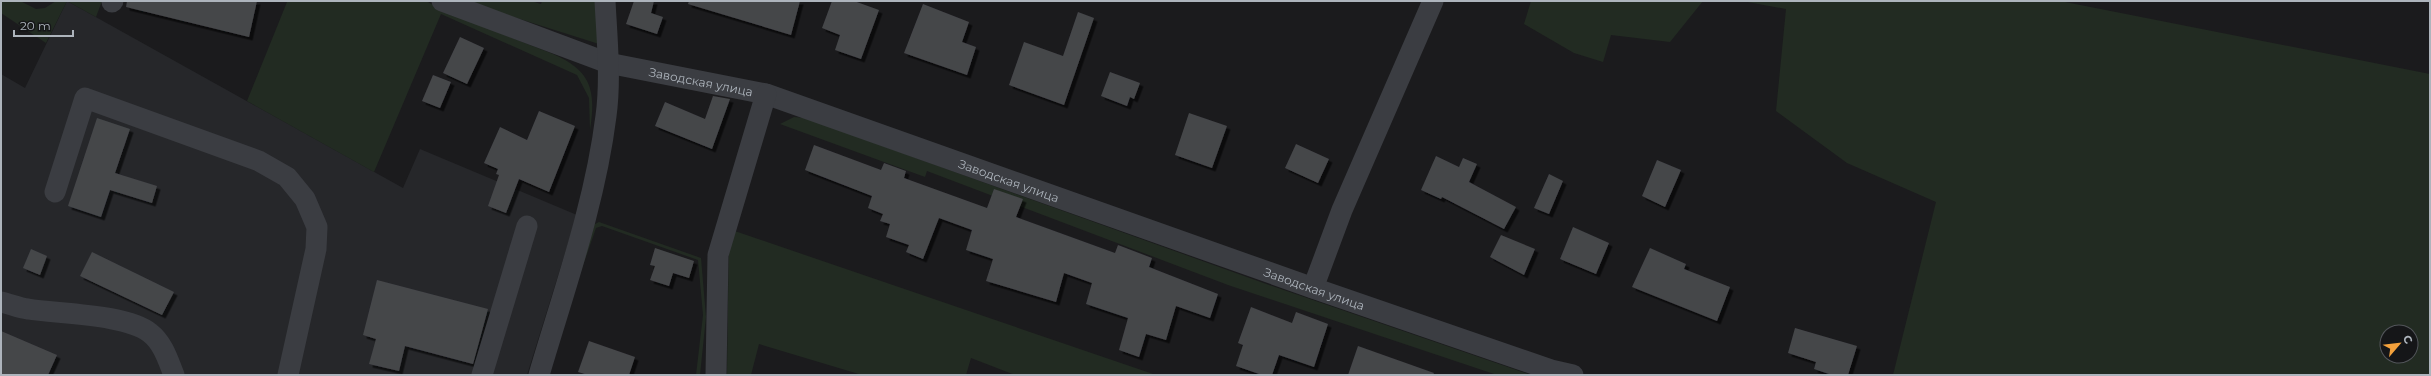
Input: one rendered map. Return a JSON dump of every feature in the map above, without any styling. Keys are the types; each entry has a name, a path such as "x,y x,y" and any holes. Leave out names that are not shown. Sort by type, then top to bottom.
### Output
{"street":[{"name":"Заводская улица","path":"442,1 608,63 766,94 1313,288 1551,370 1573,375"},
{"path":"539,375 587,210 606,116 608,63 605,1"},
{"path":"1313,288 1342,210 1432,1"},
{"path":"716,375 718,256 766,94"},
{"path":"55,192 85,98 259,161 287,177 306,199 317,227 316,249 293,374"},
{"path":"482,375 527,226"},
{"path":"1,302 26,309 121,321 138,326 150,333 160,344 174,375"}],"shaded area":[{"path":"1,1 20,1 36,9 45,8 56,1 67,1 46,43 1,13"},
{"path":"67,1 403,188 420,149 577,215 527,375 1,375 1,74 25,88"},
{"path":"67,1 102,1 96,17"},
{"path":"426,1 442,10 553,54 576,68 583,75 588,84 592,104 590,130 589,98 577,75 441,14 374,172 247,101 287,2"},
{"path":"463,1 531,1 541,4 542,1 597,1 599,44"},
{"path":"1531,1 1703,1 1670,42 1611,35 1603,62 1574,53 1524,24"},
{"path":"1742,1 2060,1 2430,74 2430,375 1893,375 1936,202 1847,163 1776,111 1786,9"},
{"path":"794,117 805,118 1269,285 1531,375 1497,375 1228,285 927,171 925,177 780,124"},
{"path":"599,222 701,258 706,317 700,375 696,375 703,315 698,260 602,226 596,228 545,375 593,225"},
{"path":"729,229 1156,375 1015,375 971,358 966,375 862,375 759,344 751,375 727,375"}],"building":[{"path":"127,1 257,1 249,37 126,7"},
{"path":"634,1 654,1 651,13 663,17 657,34 626,24"},
{"path":"689,1 800,1 791,35 688,4"},
{"path":"832,1 854,1 879,10 861,59 835,50 840,35 822,28"},
{"path":"923,4 969,22 962,42 976,47 967,75 904,53"},
{"path":"1078,12 1094,18 1064,105 1009,85 1024,42 1063,56"},
{"path":"460,37 484,48 467,84 443,73"},
{"path":"1110,72 1140,83 1134,99 1130,97 1127,106 1101,96"},
{"path":"433,75 451,82 440,108 422,101"},
{"path":"713,96 730,99 712,149 655,126 665,102 705,119"},
{"path":"539,111 575,126 549,192 519,179 506,213 488,206 499,175 496,174 498,169 484,163 500,127 527,140"},
{"path":"1189,113 1227,126 1212,168 1175,155"},
{"path":"97,118 130,129 115,173 157,186 152,203 110,190 101,217 68,206"},
{"path":"1296,144 1329,159 1318,183 1285,168"},
{"path":"814,145 881,170 884,163 906,171 904,178 987,208 994,189 1023,199 1016,217 1115,253 1118,245 1152,258 1149,267 1218,294 1210,318 1176,306 1166,340 1146,334 1139,357 1119,350 1128,318 1086,304 1092,283 1064,273 1056,302 986,281 993,259 966,250 972,230 939,218 923,259 906,252 909,245 886,237 890,224 880,221 883,214 868,208 872,196 805,170"},
{"path":"1436,156 1459,167 1463,158 1477,164 1469,182 1516,207 1504,229 1442,197 1441,199 1421,190"},
{"path":"1657,160 1681,170 1665,207 1642,196"},
{"path":"1549,174 1563,181 1549,214 1534,208"},
{"path":"1573,227 1609,243 1596,274 1560,259"},
{"path":"1501,235 1535,249 1524,275 1490,257"},
{"path":"655,248 694,261 689,278 673,273 669,286 650,280 655,266 650,265"},
{"path":"1650,248 1686,264 1684,269 1730,287 1717,321 1632,287"},
{"path":"31,249 47,256 40,275 23,268"},
{"path":"92,252 174,292 162,315 80,276"},
{"path":"377,280 488,309 473,364 405,346 399,371 369,364 376,339 363,335"},
{"path":"1251,307 1292,323 1296,312 1328,324 1314,367 1279,355 1272,375 1262,375 1236,366 1243,345 1238,343"},
{"path":"1795,328 1857,346 1848,375 1832,375 1814,369 1816,362 1788,353"},
{"path":"1,331 57,355 48,375 1,375"},
{"path":"589,341 635,357 629,375 588,375 578,372"},
{"path":"1358,346 1434,373 1433,375 1348,375"}]}
